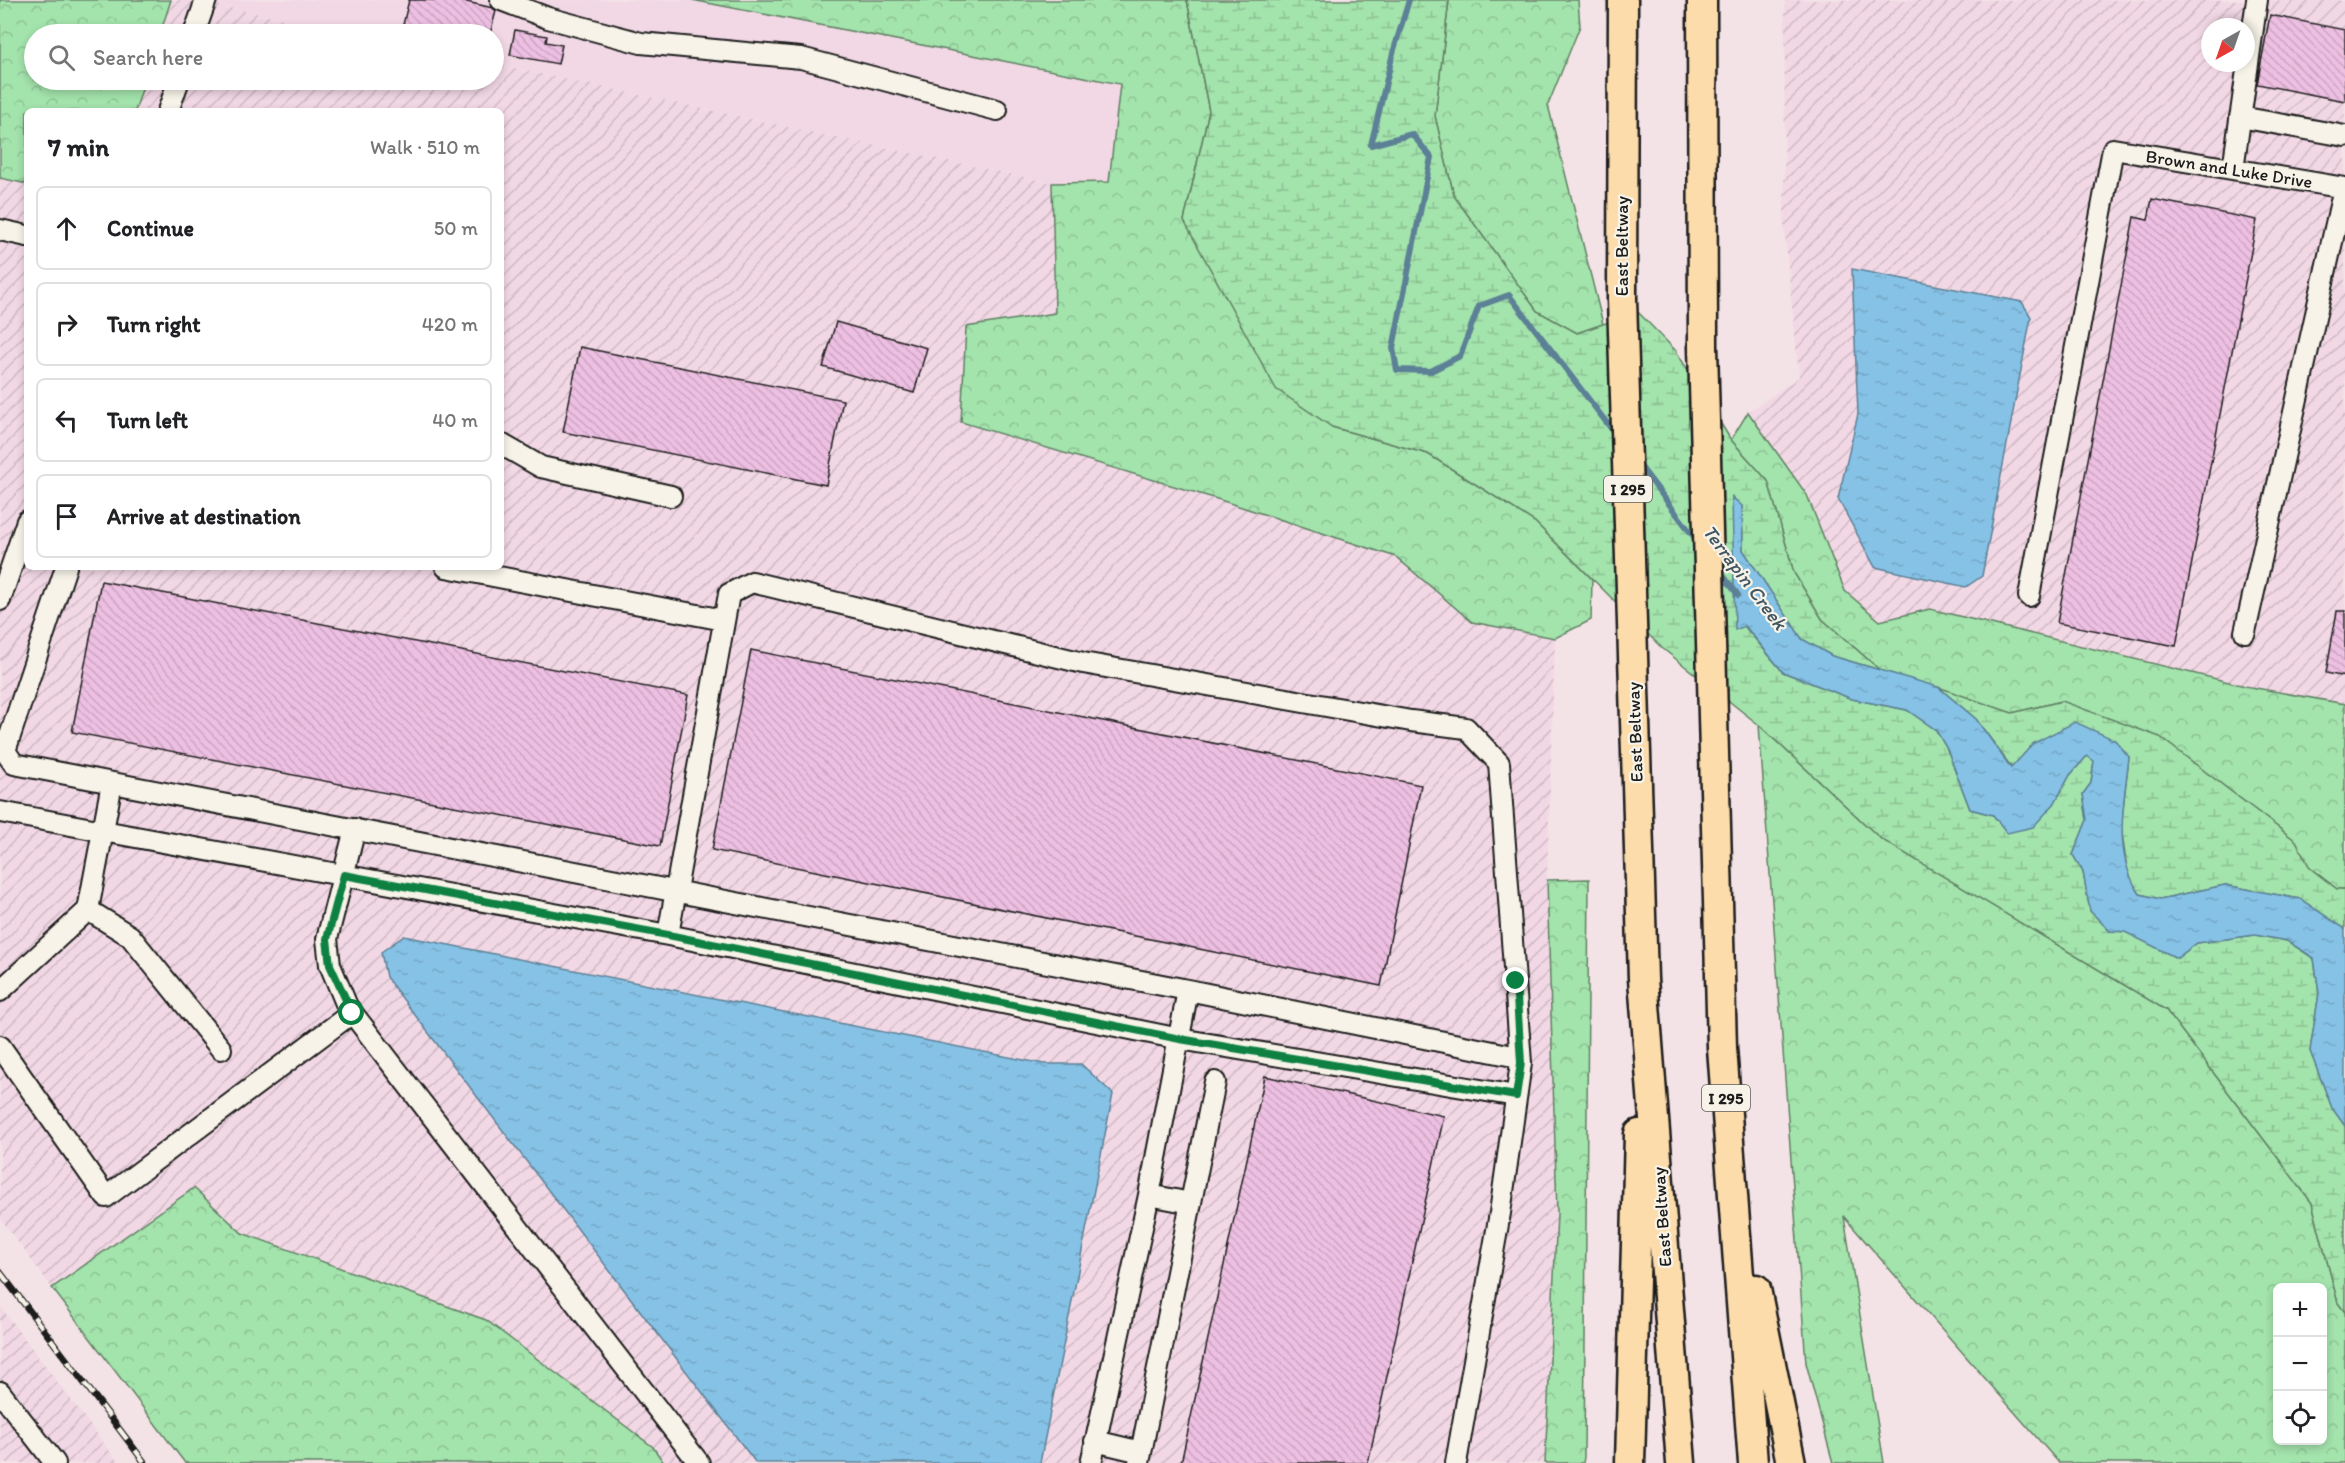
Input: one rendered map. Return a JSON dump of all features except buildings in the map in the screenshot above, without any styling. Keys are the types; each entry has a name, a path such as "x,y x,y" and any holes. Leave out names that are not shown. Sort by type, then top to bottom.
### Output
{"highway":[{"name":"East Beltway","path":"1623,0 1622,299 1643,979 1681,1463"},
{"name":"I 295","path":"1702,0 1703,348 1722,1048 1754,1463"},
{"path":"1630,1463 1643,979"},
{"path":"1731,1168 1791,1463"}],"street":[{"path":"198,24 206,0"},
{"path":"501,0 548,18 641,43 801,58 997,110"},
{"path":"2233,169 2257,0"},
{"path":"169,108 175,90"},
{"path":"2240,117 2345,136"},
{"name":"Brown and Luke Drive","path":"2029,596 2113,149 2345,188"},
{"path":"2245,632 2345,188"},
{"path":"0,230 24,235"},
{"path":"504,446 541,467 671,496"},
{"path":"0,600 24,530"},
{"path":"65,570 5,751 14,764 675,889 1188,990 1513,1056 1521,1063"},
{"path":"462,570 724,620"},
{"path":"668,935 729,594 752,582 1083,663 1411,721 1466,728 1499,763 1521,1063 1500,1214 1456,1463"},
{"path":"0,991 88,910 112,783"},
{"path":"0,812 668,935 1180,1039 1516,1096"},
{"path":"355,829 327,939 330,965 352,1013 699,1463"},
{"path":"88,910 130,936 221,1049"},
{"path":"1091,1463 1149,1195 1188,990"},
{"path":"0,1046 106,1197 352,1013"},
{"path":"1095,1442 1140,1458 1215,1083"},
{"path":"1149,1195 1191,1203"},
{"path":"0,1392 55,1463"}],"shaded area":[{"path":"171,0 193,0 307,24 163,24"},
{"path":"193,0 692,0 1120,84 1109,182 1052,183 504,66 504,24 307,24"},
{"path":"1785,0 2345,0 2345,704 2245,686 1930,609 1880,621 1845,591 1807,495 1748,412 1799,377 1784,226"},
{"path":"504,66 1052,183 1055,313 966,327 1217,499 1396,557 1472,622 1555,638 1547,880 1557,1214 1545,1463 664,1463 653,1447 486,1320 242,1233 194,1188 52,1288 0,1218 0,178 24,183 24,570 504,570 504,108 136,108 142,90 504,90"},
{"path":"0,1306 119,1463 0,1463"}],"green space":[{"path":"0,0 171,0 163,24 24,24 24,90 142,90 136,108 24,108 24,183 0,178"},
{"path":"692,0 1187,0 1209,111 1184,221 1332,427 1428,454 1535,522 1592,579 1591,620 1555,638 1472,622 1396,557 1217,499 961,422 966,327 1055,313 1052,183 1109,182 1120,84"},
{"path":"1187,0 1449,0 1435,116 1454,196 1537,311 1577,333 1638,312 1676,351 1731,440 1768,481 1794,573 1822,619 1880,670 1832,656 1802,639 1743,550 1742,506 1732,497 1744,626 1783,672 1852,699 1907,710 1936,730 1947,749 1970,809 1993,815 2007,832 2054,804 2070,775 2087,756 2094,761 2091,783 2083,794 2087,820 2073,855 2083,872 2090,911 2110,931 2125,931 2177,958 2197,943 2255,935 2287,941 2314,959 2319,993 2310,1051 2332,1108 2345,1126 2345,1312 2338,1303 2312,1203 2166,1010 1881,839 1759,725 1662,648 1535,522 1428,454 1332,427 1276,389 1184,221 1209,111"},
{"path":"1449,0 1578,0 1580,26 1548,105 1603,324 1577,333 1537,311 1454,196 1435,116"},
{"path":"1748,412 1807,495 1845,591 1880,621 1930,609 2245,686 2345,704 2345,889 2337,889 2310,868 2296,841 2062,701 2012,713 1880,670 1822,619 1794,573 1768,481 1731,440"},
{"path":"1938,687 2012,713 2062,701 2160,737 2296,841 2310,868 2337,889 2345,889 2345,929 2300,899 2225,885 2160,899 2140,894 2128,876 2121,826 2129,757 2034,743 2012,768 1976,719"},
{"path":"1759,725 1881,839 2166,1010 2312,1203 2338,1303 2345,1312 2345,1463 2059,1463 1844,1217 1884,1463 1833,1463 1806,1363"},
{"path":"1589,879 1584,1457 1583,1463 1545,1463 1557,1214 1547,880"},
{"path":"194,1188 242,1233 486,1320 653,1447 664,1463 185,1463 52,1288"}],"water":[{"path":"1852,269 2022,302 2031,317 1982,576 1966,587 1875,567 1838,499 1858,414"},
{"path":"1732,497 1742,506 1743,550 1802,639 1832,656 1938,687 1976,719 2011,768 2034,743 2075,722 2115,740 2129,757 2123,810 2123,845 2131,879 2140,894 2160,899 2225,885 2300,899 2345,929 2345,1126 2332,1108 2310,1051 2319,993 2314,958 2287,941 2255,935 2197,943 2177,958 2125,932 2110,931 2090,911 2083,872 2073,855 2087,820 2083,794 2091,783 2094,761 2087,756 2070,775 2054,804 2033,827 2007,833 1993,815 1970,809 1947,749 1936,730 1907,710 1852,699 1783,672 1745,626 1735,630"},
{"path":"404,936 1044,1064 1081,1064 1113,1094 1040,1463 756,1463 386,977 381,952"}],"waterway":[{"name":"Terrapin Creek","path":"1409,0 1393,53 1371,145 1412,134 1431,157 1393,348 1397,370 1431,371 1460,356 1479,306 1509,295 1616,435"},
{"name":"Terrapin Creek","path":"1637,462 1698,542"},
{"name":"Terrapin Creek","path":"1719,570 1738,595"}],"railway":[{"path":"0,1272 145,1463"}],"route":[{"path":"352,1013 346,1006 330,965 327,939 344,875 668,935 1180,1039 1516,1096 1521,1063 1516,981"}]}
